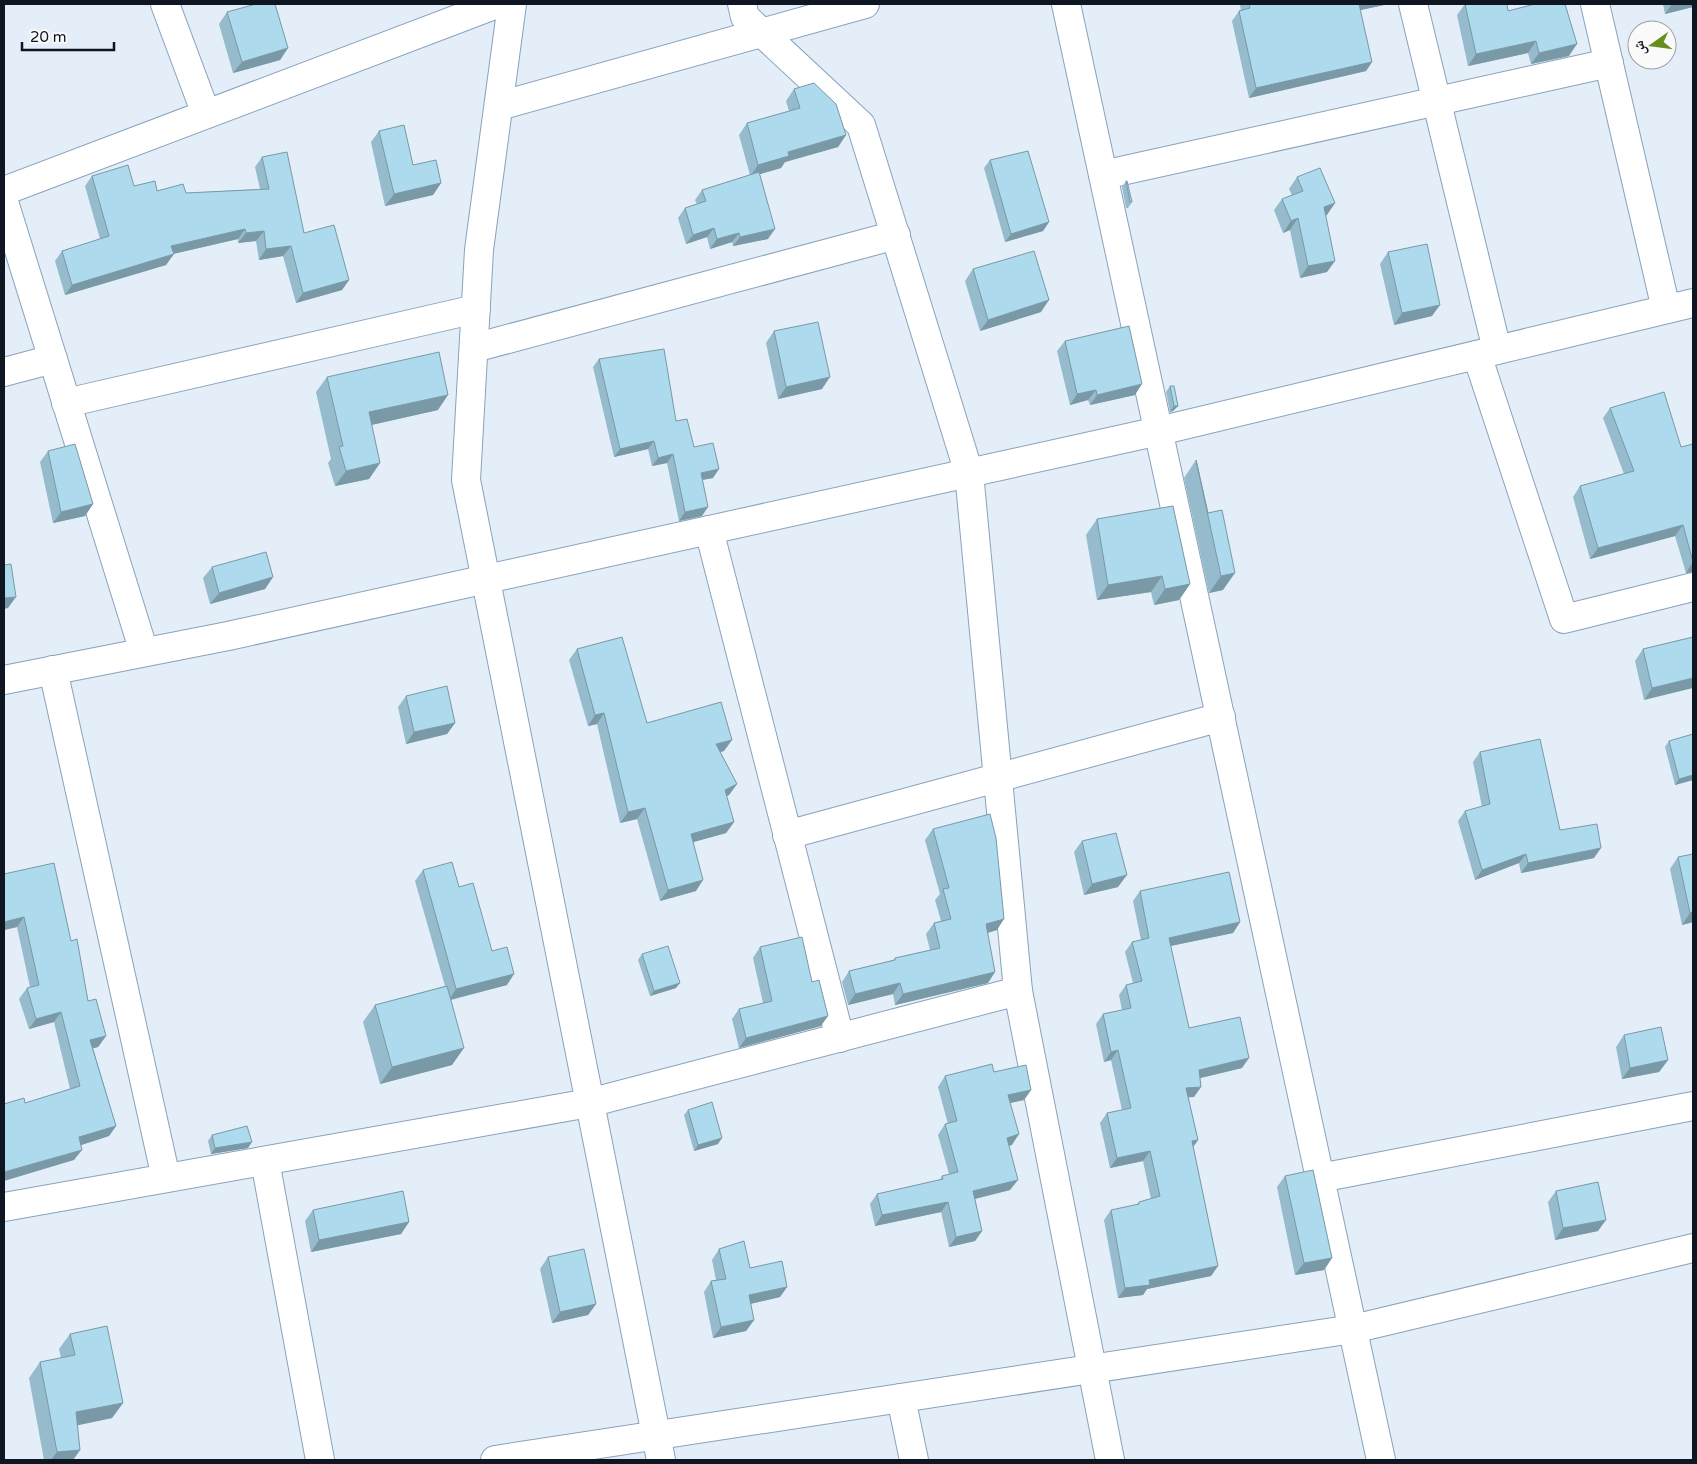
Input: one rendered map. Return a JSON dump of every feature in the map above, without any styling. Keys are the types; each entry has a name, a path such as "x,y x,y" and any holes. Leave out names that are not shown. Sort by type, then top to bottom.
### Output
{"street":[{"path":"165,4 206,114"},
{"path":"4,191 497,4"},
{"path":"512,4 479,250 466,480 658,1447"},
{"path":"742,4 745,17 861,125 969,472 1018,991 1110,1460"},
{"path":"499,106 865,4"},
{"path":"1066,4 1381,1460"},
{"path":"1413,4 1436,101 1487,352 1564,619 1693,587"},
{"path":"1595,4 1666,309"},
{"path":"1103,175 1608,63"},
{"path":"4,202 144,652"},
{"path":"474,348 896,236"},
{"path":"4,680 485,579 1159,431 1693,302"},
{"path":"66,403 476,309"},
{"path":"4,372 53,359"},
{"path":"709,530 840,1038"},
{"path":"53,670 166,1178"},
{"path":"787,835 1220,717"},
{"path":"4,1207 589,1103 1018,991"},
{"path":"1320,1178 1693,1106"},
{"path":"265,1161 320,1460"},
{"path":"495,1460 658,1447 901,1398 1353,1329 1693,1248"},
{"path":"901,1398 914,1460"}],"building":[{"path":"256,4 275,4 288,48 242,62 227,12"},
{"path":"1249,4 1359,4 1372,62 1256,88 1239,11 1250,8"},
{"path":"1465,4 1507,4 1508,11 1535,4 1565,4 1577,44 1539,53 1536,41 1476,54"},
{"path":"814,83 836,104 846,135 788,152 789,156 758,165 747,123 800,108 794,89"},
{"path":"404,125 413,165 436,160 441,183 394,194 379,131"},
{"path":"1028,151 1049,222 1011,234 990,160"},
{"path":"287,152 304,233 334,225 349,280 303,293 291,246 266,249 264,231 246,233 245,229 171,246 174,254 72,285 62,251 109,236 92,176 128,165 134,186 155,181 157,191 183,184 186,193 269,189 262,157"},
{"path":"1320,168 1335,203 1324,207 1335,261 1308,266 1298,218 1291,221 1282,199 1303,191 1297,177"},
{"path":"759,172 775,229 740,237 739,233 717,239 714,228 693,235 685,208 706,201 702,190"},
{"path":"1127,181 1132,202 1130,202"},
{"path":"1427,244 1440,305 1402,313 1388,252"},
{"path":"1034,251 1049,300 988,320 973,269"},
{"path":"818,322 830,377 786,387 774,331"},
{"path":"1129,326 1142,384 1097,395 1096,390 1077,394 1065,341"},
{"path":"664,349 676,421 687,419 694,447 713,443 719,469 701,473 708,507 685,512 673,454 658,458 654,441 620,449 599,359"},
{"path":"439,352 448,395 369,412 380,463 346,471 339,447 343,446 327,377"},
{"path":"1170,386 1174,386 1178,406 1174,406"},
{"path":"1664,392 1681,447 1693,444 1693,562 1683,525 1598,548 1580,486 1634,471 1610,408"},
{"path":"75,444 93,504 61,512 48,451"},
{"path":"1196,460 1208,513 1222,510 1235,573 1221,576"},
{"path":"1173,506 1190,584 1165,589 1162,576 1108,585 1097,519"},
{"path":"266,552 273,577 219,593 212,567"},
{"path":"11,564 16,597 4,598 4,565"},
{"path":"622,637 647,723 721,702 732,740 716,744 737,784 725,790 734,822 691,834 703,880 668,890 645,808 628,812 604,713 595,715 577,649"},
{"path":"1693,637 1693,678 1652,688 1643,649"},
{"path":"447,686 455,723 414,732 406,696"},
{"path":"1693,734 1693,775 1679,779 1669,741"},
{"path":"1540,739 1560,830 1597,824 1601,848 1528,863 1526,854 1482,870 1465,811 1490,804 1480,752"},
{"path":"990,814 996,838 1004,919 986,924 995,972 903,994 900,983 855,994 849,971 940,948 934,923 951,919 943,889 949,888 933,829"},
{"path":"1116,833 1127,875 1092,884 1082,841"},
{"path":"1693,854 1693,912 1690,913 1678,857"},
{"path":"452,862 459,887 473,883 492,951 507,947 514,974 456,989 423,870"},
{"path":"54,863 71,941 77,939 88,1001 96,999 106,1036 90,1040 116,1126 79,1137 82,1150 4,1172 4,1104 24,1098 25,1103 80,1086 61,1012 36,1019 27,988 39,985 24,917 4,922 4,874"},
{"path":"1229,872 1240,922 1169,938 1189,1028 1240,1017 1249,1058 1199,1070 1201,1087 1186,1088 1198,1140 1192,1141 1218,1266 1149,1280 1150,1285 1125,1288 1111,1210 1139,1204 1139,1202 1160,1196 1150,1151 1117,1158 1107,1113 1131,1108 1118,1050 1111,1052 1103,1014 1131,1008 1126,985 1142,981 1132,942 1149,938 1140,891"},
{"path":"802,937 812,982 819,980 828,1016 746,1038 739,1009 772,1001 760,947"},
{"path":"668,946 680,983 654,991 642,954"},
{"path":"447,986 464,1048 392,1067 375,1005"},
{"path":"1661,1027 1668,1060 1630,1068 1624,1035"},
{"path":"992,1064 994,1072 1026,1065 1031,1090 1008,1095 1019,1134 1007,1138 1018,1180 973,1191 982,1231 956,1237 948,1202 882,1215 877,1194 943,1179 942,1176 958,1172 945,1124 957,1121 945,1076"},
{"path":"712,1102 722,1138 698,1145 688,1110"},
{"path":"247,1126 252,1142 215,1148 212,1135"},
{"path":"1313,1170 1332,1258 1304,1263 1285,1176"},
{"path":"1598,1182 1606,1220 1563,1228 1556,1191"},
{"path":"403,1191 409,1222 319,1240 313,1210"},
{"path":"744,1241 750,1268 782,1261 787,1287 749,1295 754,1320 721,1327 711,1281 726,1279 719,1249"},
{"path":"584,1249 596,1304 560,1312 548,1257"},
{"path":"107,1326 123,1403 76,1412 80,1450 57,1452 40,1362 75,1355 70,1334"}]}
